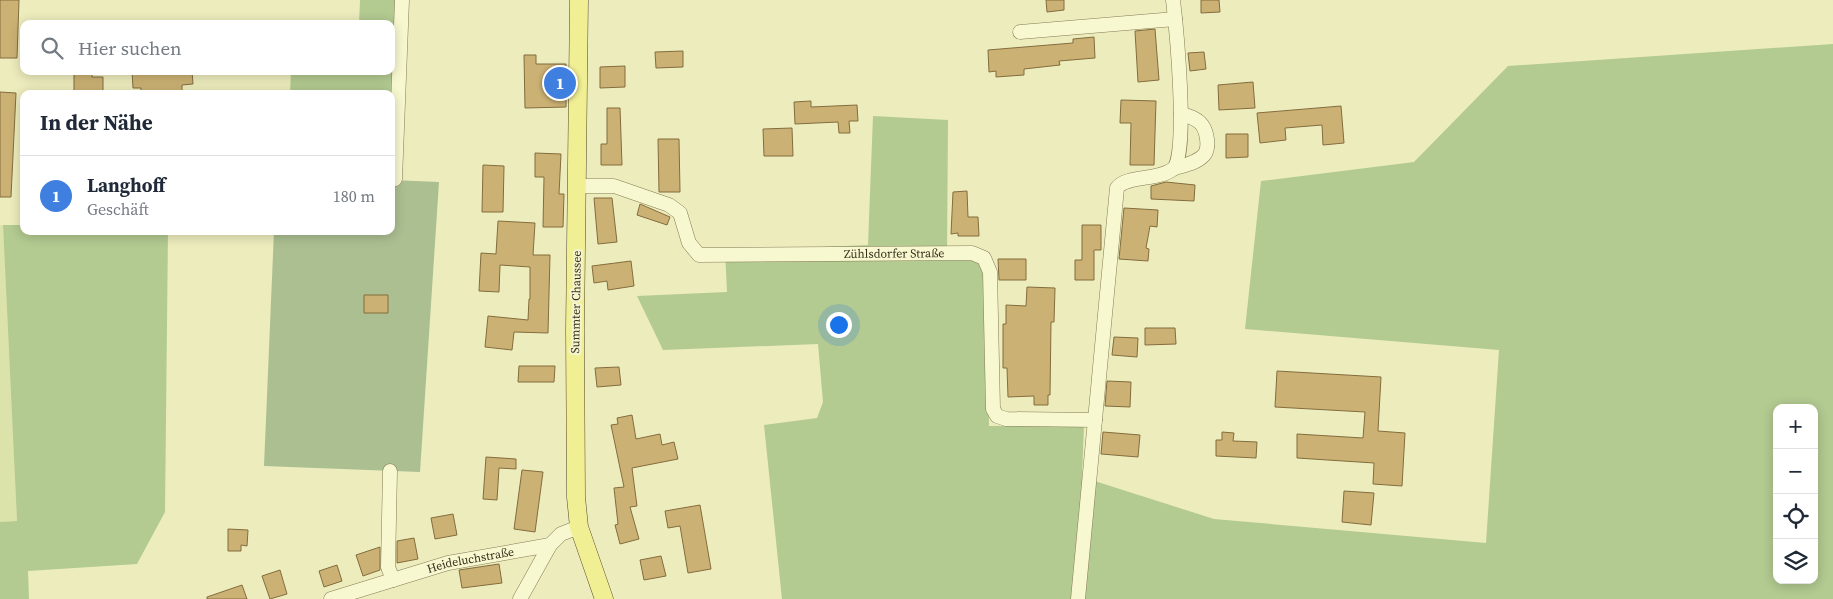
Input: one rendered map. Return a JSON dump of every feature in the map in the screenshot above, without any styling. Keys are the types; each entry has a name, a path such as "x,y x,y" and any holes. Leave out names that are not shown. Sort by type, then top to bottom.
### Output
{"main road":[{"name":"Summter Chaussee","path":"579,0 575,339 576,497 579,527 604,599"}],"street":[{"path":"395,180 402,0"},
{"path":"1173,0 1181,114 1178,159 1175,168"},
{"path":"1020,32 1175,19"},
{"path":"1078,599 1117,188 1124,182 1165,175 1175,168 1193,162 1204,154 1207,148 1202,125 1193,117 1181,114"},
{"name":"Zühlsdorfer Straße","path":"578,186 614,186 669,205 680,213 689,243 699,255 972,253 984,258 990,272 993,409 997,416 1006,419 1095,420"},
{"path":"390,471 388,567 393,580"},
{"path":"520,599 550,545 560,534 579,527"},
{"name":"Heideluchstraße","path":"331,599 448,563 550,545"}],"green space":[{"path":"360,0 396,0 395,20 359,20"},
{"path":"1833,44 1833,599 782,599 764,425 817,418 823,402 818,344 663,350 637,296 727,292 725,251 868,245 873,116 948,120 947,255 982,258 986,296 989,426 1084,425 1082,477 1214,519 1486,543 1499,350 1245,329 1261,181 1414,162 1508,66"},
{"path":"291,75 392,75 391,90 290,90"},
{"path":"395,180 439,182 420,472 264,466 274,235 395,235"},
{"path":"0,225 3,225 17,521 0,522"},
{"path":"3,225 20,225 20,235 168,235 165,512 137,564 28,571 29,599 0,599 0,522 17,521"}],"building":[{"path":"0,0 19,0 17,58 0,58"},
{"path":"1046,0 1064,0 1064,10 1047,12"},
{"path":"1201,0 1219,0 1220,12 1201,13"},
{"path":"1155,29 1159,80 1138,82 1135,31"},
{"path":"1094,37 1095,58 1059,61 1060,65 1024,69 1024,75 996,77 996,71 989,72 988,50 1073,43 1073,39"},
{"path":"683,51 683,67 656,68 655,52"},
{"path":"1204,52 1206,69 1190,71 1188,53"},
{"path":"524,55 536,55 536,64 566,64 566,107 525,108"},
{"path":"625,66 625,87 600,88 600,67"},
{"path":"74,75 103,77 103,90 74,90"},
{"path":"132,75 192,75 193,84 182,85 182,90 141,90 141,88 133,88"},
{"path":"1253,82 1255,108 1219,110 1218,85"},
{"path":"0,92 16,93 11,197 0,197"},
{"path":"1121,100 1156,101 1154,165 1130,165 1131,123 1120,123"},
{"path":"811,101 811,107 857,105 858,121 849,121 850,133 839,133 838,122 795,124 794,102"},
{"path":"1341,106 1344,143 1323,145 1322,125 1285,128 1286,140 1260,143 1257,113"},
{"path":"607,108 620,108 622,165 601,165 601,144 607,144"},
{"path":"792,128 793,156 764,156 763,129"},
{"path":"1226,134 1248,134 1248,157 1226,158"},
{"path":"658,139 679,139 680,192 659,192"},
{"path":"535,153 561,154 559,194 564,194 563,227 543,227 544,177 535,177"},
{"path":"483,165 504,166 503,212 482,212"},
{"path":"1166,182 1195,185 1194,201 1151,199 1151,186"},
{"path":"967,191 968,217 978,217 979,236 951,234 953,192"},
{"path":"594,198 612,198 617,242 598,244"},
{"path":"640,204 670,217 667,225 637,215"},
{"path":"1124,208 1158,210 1157,227 1150,226 1146,248 1149,249 1148,261 1119,259"},
{"path":"498,221 535,223 533,255 550,255 548,333 514,332 512,350 485,347 488,316 528,320 530,267 500,265 499,292 479,291 481,253 496,254"},
{"path":"1082,225 1101,225 1101,250 1094,250 1094,280 1075,280 1075,260 1082,260"},
{"path":"998,259 1026,259 1026,280 999,280"},
{"path":"631,261 634,286 608,290 607,281 594,283 592,266"},
{"path":"1027,287 1055,288 1054,322 1051,322 1050,395 1048,395 1048,405 1034,405 1034,396 1008,397 1007,368 1003,368 1003,324 1006,324 1006,305 1026,306"},
{"path":"364,295 388,295 388,313 364,313"},
{"path":"1145,328 1175,328 1176,344 1145,345"},
{"path":"1114,337 1138,338 1137,357 1112,355"},
{"path":"519,366 555,366 554,382 518,382"},
{"path":"619,367 621,385 597,387 595,368"},
{"path":"1277,371 1381,377 1378,431 1405,433 1402,486 1373,484 1374,463 1297,458 1297,434 1363,438 1365,412 1275,407"},
{"path":"1107,381 1131,382 1130,407 1105,406"},
{"path":"632,415 636,439 660,434 662,445 674,442 678,459 632,468 637,506 630,507 639,539 620,544 615,525 618,524 614,488 624,487 611,425 618,424 617,418"},
{"path":"1103,432 1140,435 1138,457 1101,454"},
{"path":"1222,432 1234,433 1233,441 1257,442 1256,458 1216,456 1216,440 1222,440"},
{"path":"486,457 516,459 516,469 499,468 497,500 483,499"},
{"path":"522,470 543,472 535,532 514,529"},
{"path":"1344,491 1374,493 1371,525 1342,522"},
{"path":"700,505 711,569 688,573 680,526 668,528 665,511"},
{"path":"453,514 457,535 435,539 431,518"},
{"path":"228,529 248,530 247,546 241,545 241,551 228,551"},
{"path":"414,538 418,559 397,563 397,541"},
{"path":"380,547 380,570 363,576 356,555"},
{"path":"661,556 666,576 644,580 640,560"},
{"path":"499,564 502,583 462,588 459,570"},
{"path":"337,565 342,581 324,587 319,571"},
{"path":"280,570 287,594 270,599 262,576"},
{"path":"242,585 247,599 207,599 207,597"}],"place":[{"name":"Langhoff","path":"560,83"}]}
